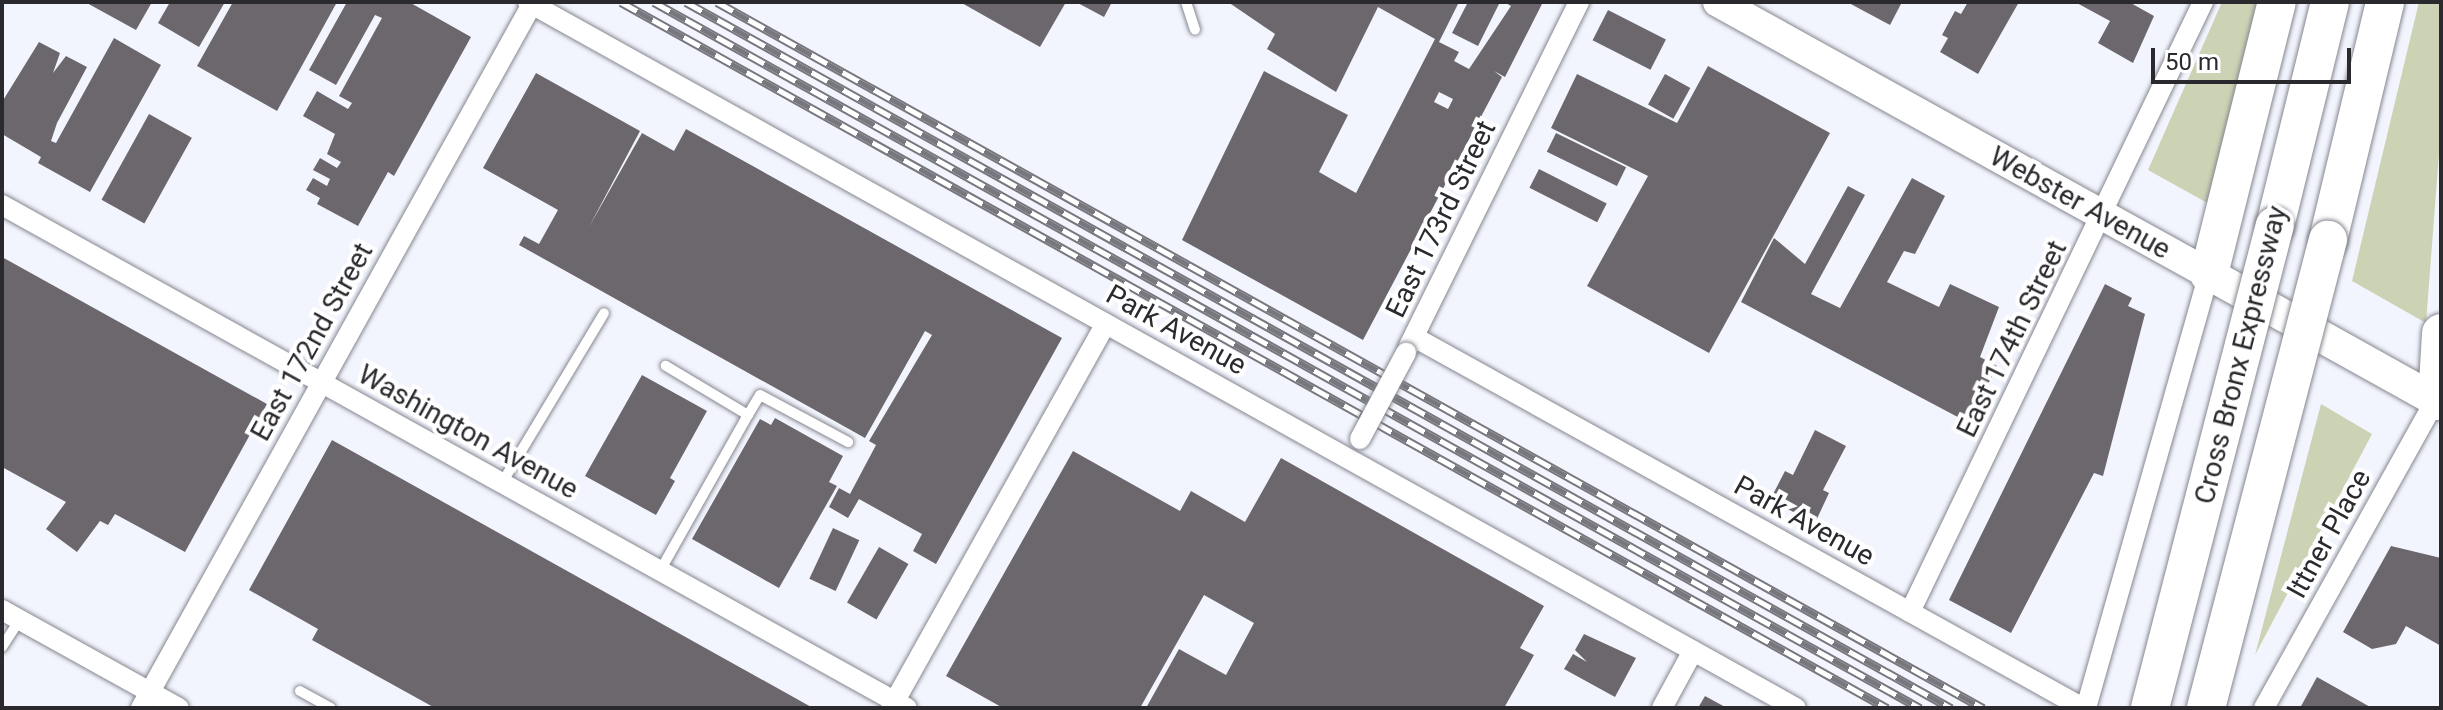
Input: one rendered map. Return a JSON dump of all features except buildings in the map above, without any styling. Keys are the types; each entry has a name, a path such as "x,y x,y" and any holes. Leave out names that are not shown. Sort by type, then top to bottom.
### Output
{"highway":[{"path":"2209,274 2277,2"},
{"name":"Cross Bronx Expressway","path":"2150,708 2330,2"},
{"name":"Cross Bronx Expressway","path":"2206,708 2328,240 2385,2"},
{"path":"2440,397 2441,333"}],"main road":[{"name":"Webster Avenue","path":"1718,2 2209,274 2440,397"}],"street":[{"name":"East 173rd Street","path":"1349,459 1410,345 1579,2"},
{"name":"East 174th Street","path":"1910,612 2104,216 2203,2"},
{"name":"Park Avenue","path":"530,3 1796,708"},
{"name":"East 172nd Street","path":"146,700 530,3"},
{"name":"Washington Avenue","path":"2,205 898,706"},
{"path":"2084,708 2209,274"},
{"path":"898,706 1106,324"},
{"name":"Park Avenue","path":"1410,345 2084,708"},
{"name":"Ittner Place","path":"2264,708 2440,397"},
{"path":"11,614 146,700 179,708"},
{"path":"1662,708 1693,651"}],"lane":[{"path":"1186,2 1195,30"},
{"path":"502,483 604,313"},
{"path":"666,366 748,415"},
{"path":"660,571 760,395 848,442"},
{"path":"2,647 11,614"},
{"path":"300,691 331,708"}],"green space":[{"path":"2222,2 2260,2 2211,205 2148,170"},
{"path":"2419,2 2441,2 2441,128 2426,323 2352,281"},
{"path":"2321,404 2372,434 2255,655"}],"railway":[{"path":"621,2 1887,708"},
{"path":"654,2 1920,708"},
{"path":"686,2 1951,708"},
{"path":"717,2 1983,708"}]}
